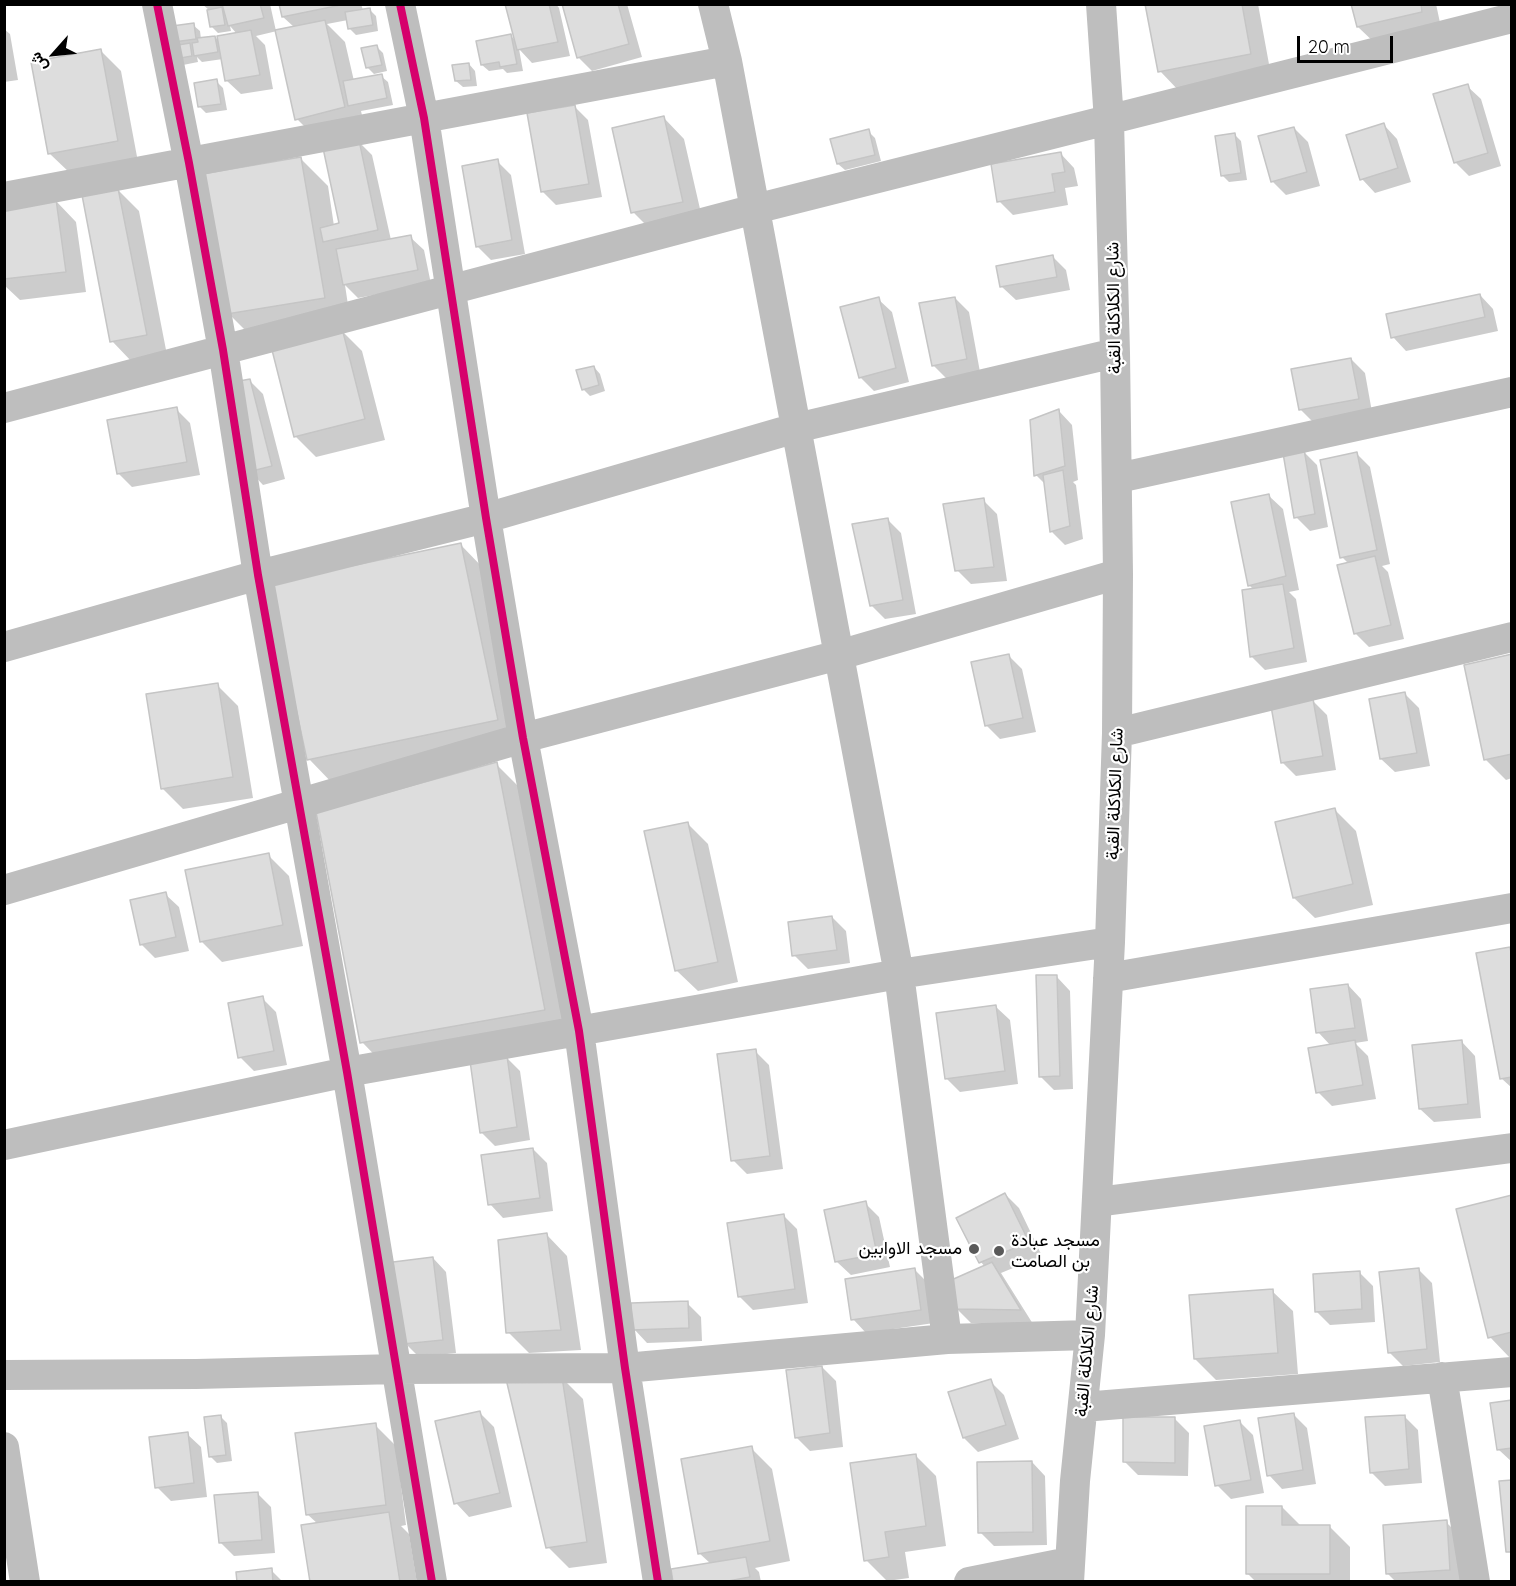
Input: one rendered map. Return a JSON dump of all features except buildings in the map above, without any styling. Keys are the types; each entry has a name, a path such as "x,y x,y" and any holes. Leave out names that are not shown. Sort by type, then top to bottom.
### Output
{"street":[{"path":"157,4 223,350 258,575 347,1072 432,1581"},
{"path":"400,4 424,118 449,290 523,738 579,1031 625,1368 658,1581"},
{"path":"713,4 727,61 899,974 947,1339"},
{"name":"شارع الكلاكلة القبة","path":"1069,1572 1075,1481 1090,1335 1118,733 1118,478 1109,121 1101,4"},
{"path":"4,408 755,209 1512,18"},
{"path":"4,197 727,61"},
{"path":"4,647 258,575 486,518 796,428 1115,353"},
{"path":"1118,478 1512,392"},
{"path":"4,890 523,738 839,655 1118,574"},
{"path":"1118,733 1512,637"},
{"path":"1108,978 1512,908"},
{"path":"4,1145 347,1072 899,974 1110,942"},
{"path":"1097,1202 1512,1148"},
{"path":"4,1375 196,1374 397,1368 625,1368 947,1339 1090,1335"},
{"path":"1083,1407 1512,1372"},
{"path":"1442,1377 1475,1581"},
{"path":"4,1448 25,1581"},
{"path":"969,1581 1069,1572"}],"cycle path":[{"path":"157,4 223,350 258,575 347,1072 432,1582"},
{"path":"400,4 424,118 486,518 523,738 579,1031 625,1368 658,1582"}],"place":[{"name":"مسجد الاوابين","path":"974,1249"},
{"name":"مسجد عبادة بن الصامت","path":"999,1251"}]}
